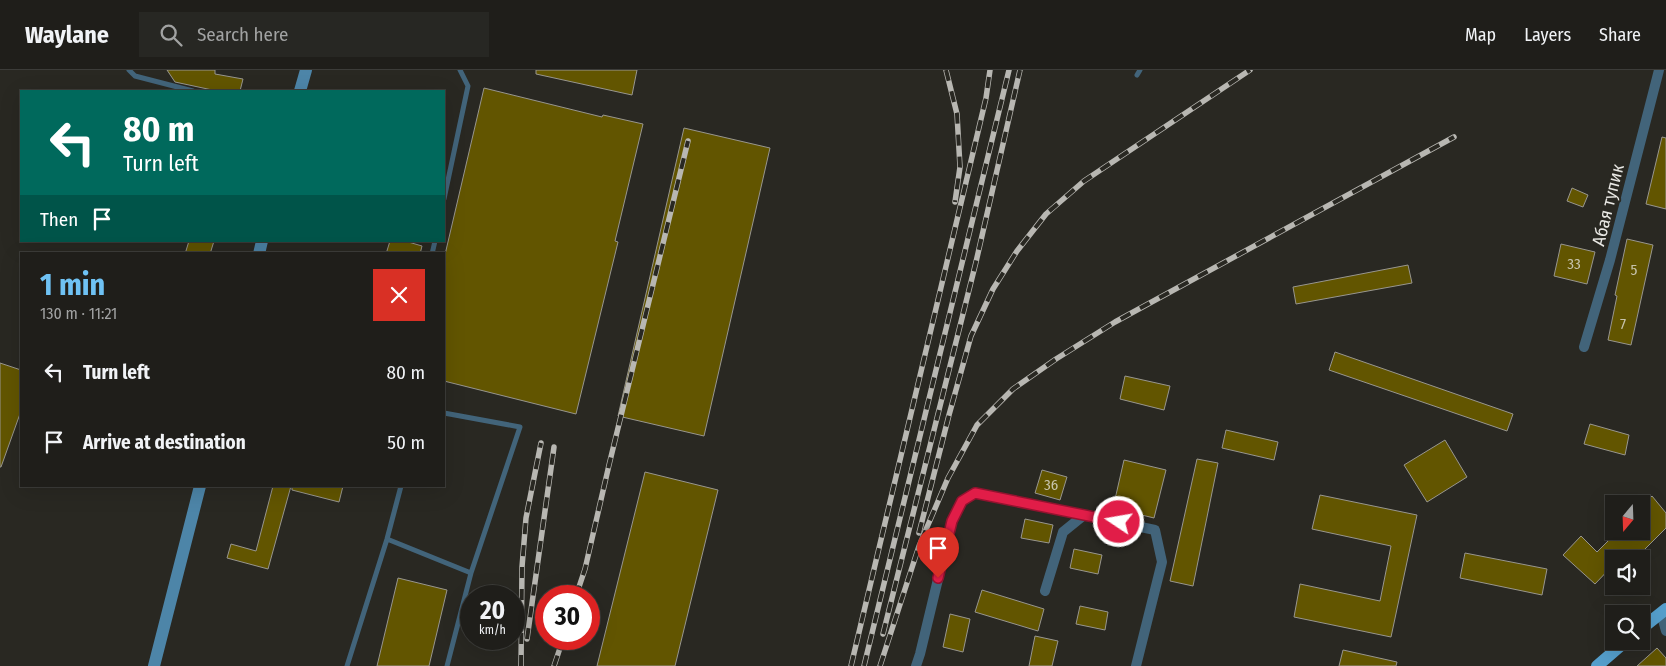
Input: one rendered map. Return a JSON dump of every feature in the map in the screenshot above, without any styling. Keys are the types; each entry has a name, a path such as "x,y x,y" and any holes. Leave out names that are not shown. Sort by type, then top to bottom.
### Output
{"main road":[{"path":"300,90 306,70"},
{"path":"154,666 200,487"},
{"path":"1650,621 1664,611"},
{"path":"1597,666 1616,650"}],"street":[{"name":"Абая тупик","path":"1584,347 1610,260 1658,70"},
{"path":"916,666 952,521 962,501 975,493 1155,530 1162,562 1136,666"},
{"path":"1045,591 1063,532 1084,515"},
{"path":"1664,611 1666,631"}],"lane":[{"path":"129,70 135,76 189,90"},
{"path":"135,76 137,70"},
{"path":"445,194 468,86 460,70"},
{"path":"445,413 520,427 471,573 447,666"},
{"path":"347,666 387,539 401,487"},
{"path":"387,539 471,573"}],"building":[{"path":"167,70 215,70 215,74 243,79 240,90 212,90 175,82"},
{"path":"536,70 637,70 632,95 536,74"},
{"path":"484,88 602,117 603,115 643,124 615,241 618,242 576,414 445,381 445,255"},
{"path":"684,128 770,148 704,436 618,416"},
{"path":"1662,137 1666,138 1666,209 1646,204"},
{"path":"1572,188 1588,195 1583,207 1567,201"},
{"path":"1627,239 1653,245 1631,345 1608,340"},
{"path":"189,242 214,242 211,252 186,252"},
{"path":"390,242 408,242 422,246 420,252 387,252"},
{"path":"1561,244 1595,252 1587,284 1554,276"},
{"path":"1408,265 1412,283 1296,304 1293,287"},
{"path":"1335,352 1513,414 1507,431 1329,370"},
{"path":"0,363 20,370 20,414 0,467"},
{"path":"1125,376 1170,386 1164,410 1120,399"},
{"path":"1590,424 1629,435 1625,455 1584,444"},
{"path":"1226,430 1278,442 1274,460 1222,448"},
{"path":"1445,440 1467,477 1427,502 1404,465"},
{"path":"1197,459 1218,463 1193,586 1170,581"},
{"path":"1124,460 1166,470 1154,518 1113,508"},
{"path":"1042,470 1067,477 1060,500 1035,493"},
{"path":"645,472 718,490 675,666 597,666"},
{"path":"273,487 291,487 268,569 227,558 231,544 256,551"},
{"path":"292,487 343,487 339,502 292,490"},
{"path":"1320,495 1417,515 1391,637 1294,617 1300,584 1380,601 1391,546 1312,529"},
{"path":"1652,496 1666,513 1666,528 1644,550 1605,550 1605,573 1595,584 1563,555 1581,536 1597,552 1609,540 1650,540 1650,498"},
{"path":"1025,519 1053,525 1049,543 1021,538"},
{"path":"1074,549 1102,555 1098,574 1070,568"},
{"path":"1465,553 1547,569 1542,595 1460,578"},
{"path":"398,578 447,590 429,666 377,666"},
{"path":"982,590 1044,609 1038,631 975,612"},
{"path":"1080,606 1108,612 1105,630 1076,624"},
{"path":"950,614 970,619 963,652 943,647"},
{"path":"1035,636 1058,641 1052,666 1029,666"},
{"path":"1657,648 1666,658 1666,666 1637,666"},
{"path":"1343,650 1397,662 1396,666 1339,666"}],"railway":[{"path":"946,70 957,114 960,167 955,202"},
{"path":"851,666 986,98 990,70"},
{"path":"864,666 1009,70"},
{"path":"883,634 976,262 1020,70"},
{"path":"919,533 971,336 993,289 1017,251 1046,214 1084,181 1250,70"},
{"path":"880,666 919,546 948,478 977,425 1013,389 1115,322 1454,137"},
{"path":"580,585 688,141"},
{"path":"521,666 522,567 526,518 541,443"},
{"path":"527,639 554,447"},
{"path":"554,666 559,650"}],"route":[{"path":"938,578 952,521 962,501 975,493 1119,522"}]}
